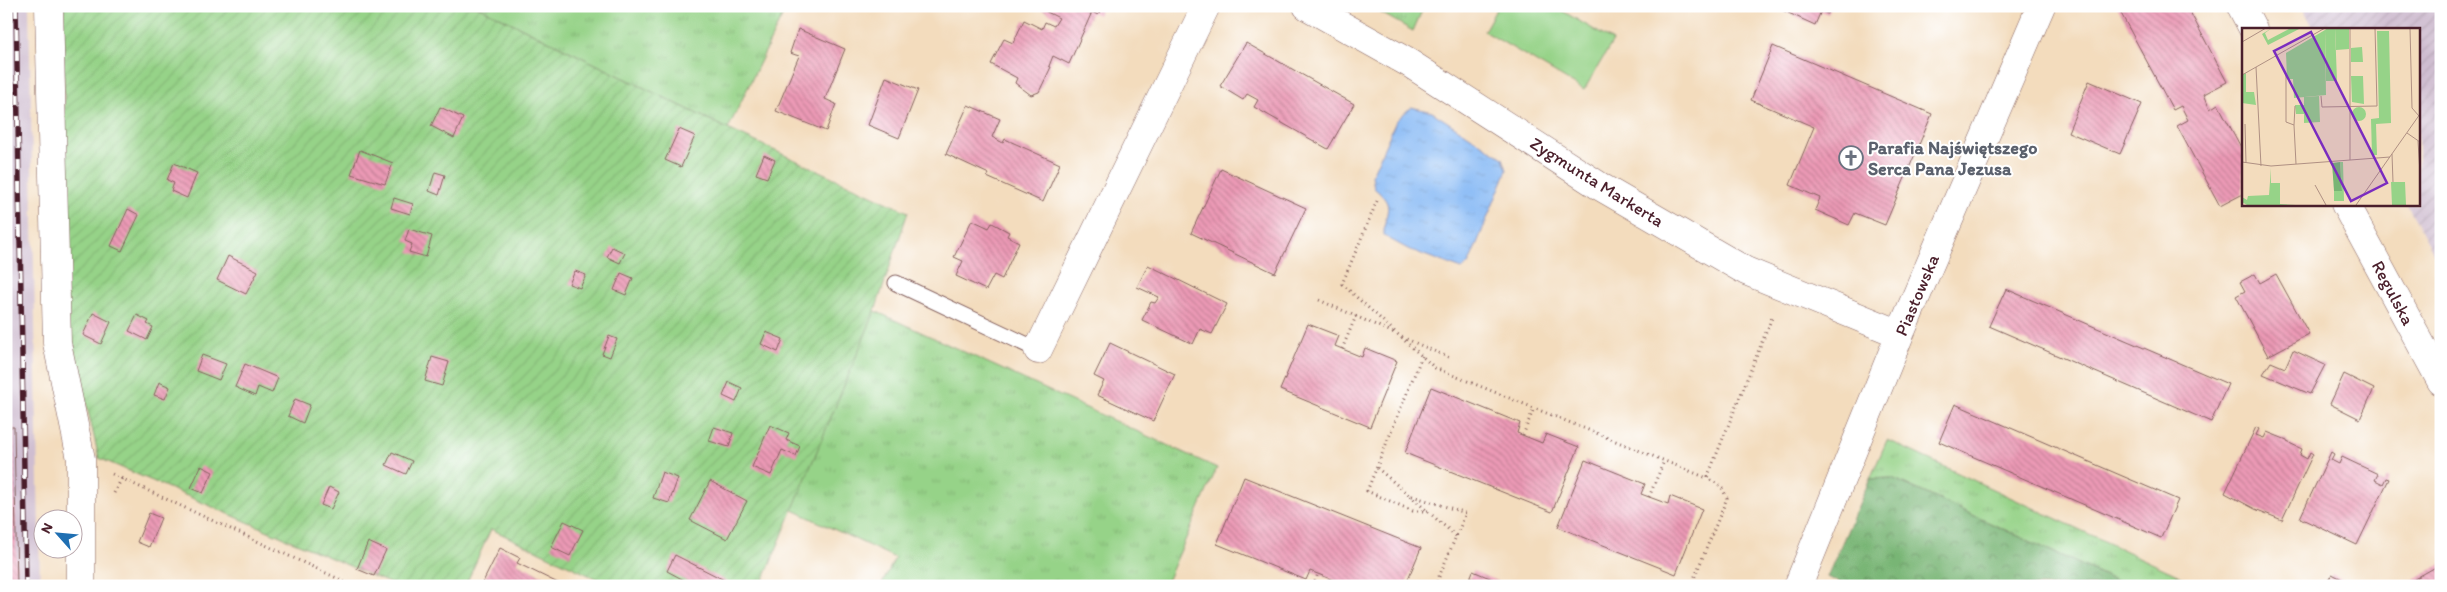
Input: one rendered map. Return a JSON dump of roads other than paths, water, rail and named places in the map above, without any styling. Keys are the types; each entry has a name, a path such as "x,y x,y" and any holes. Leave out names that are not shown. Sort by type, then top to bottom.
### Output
{"street":[{"path":"49,6 57,344 81,459 80,586"},
{"path":"1038,350 1206,6"},
{"name":"Zygmunta Markerta","path":"1307,6 1409,63 1601,187 1746,270 1900,334"},
{"name":"Piastowska","path":"1798,586 1900,334 2041,6"},
{"path":"2241,6 2252,28"},
{"name":"Regulska","path":"2346,205 2441,381"}],"lane":[{"path":"896,283 1038,350"}],"water":[{"path":"1411,107 1432,112 1503,158 1507,170 1469,263 1462,269 1408,249 1384,236 1388,210 1386,200 1374,188 1372,175 1396,121"}],"railway":[{"path":"16,6 26,586"}],"place":[{"name":"Parafia Najświętszego Serca Pana Jezusa","path":"1851,158"}]}
